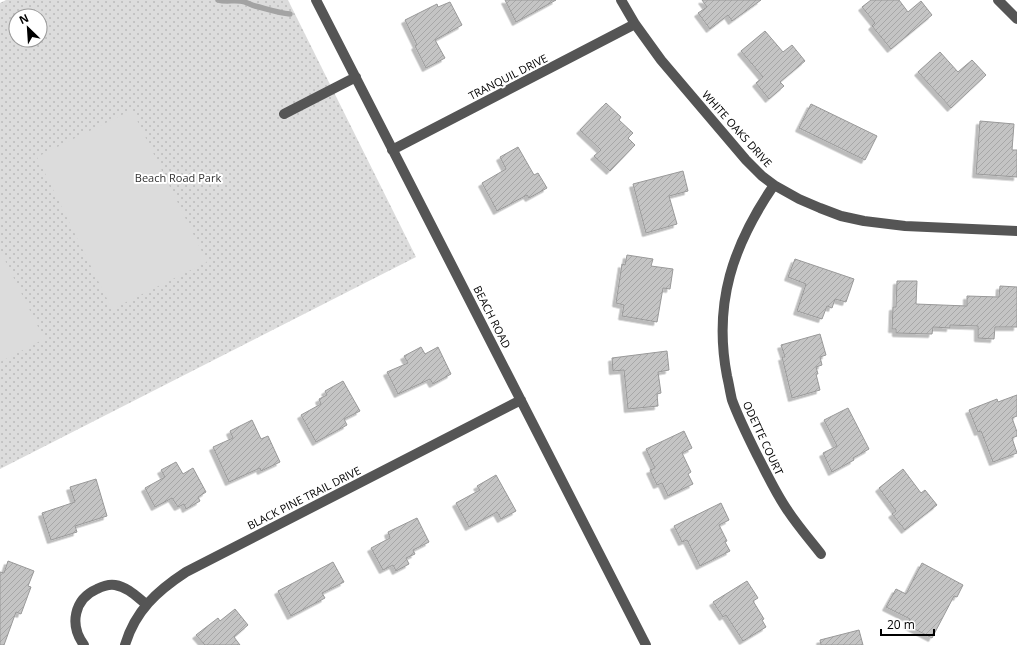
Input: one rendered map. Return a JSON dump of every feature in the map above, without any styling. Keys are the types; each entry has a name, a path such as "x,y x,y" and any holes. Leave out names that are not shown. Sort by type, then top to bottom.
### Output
{"street":[{"name":"BEACH ROAD","path":"316,0 646,645"},
{"name":"WHITE OAKS DRIVE","path":"621,0 634,24 661,60 726,138 762,176 774,185 799,199 820,208 841,216 864,221 905,226 1017,231"},
{"path":"998,0 1017,19"},
{"name":"TRANQUIL DRIVE","path":"392,150 634,24"},
{"path":"284,114 356,77"},
{"name":"ODETTE COURT","path":"774,185 749,226 738,250 730,273 726,291 722,326 724,358 732,399 749,439 787,510 821,554"},
{"name":"BLACK PINE TRAIL DRIVE","path":"125,645 132,627 146,604 167,584 186,572 521,400"},
{"path":"84,645 79,638 75,617 78,606 87,594 103,586 114,585 128,590 146,604"}],"green space":[{"name":"Beach Road Park","path":"6,0 288,0 416,257 0,469 0,3"},
{"path":"132,110 207,262 112,309 37,157"},
{"path":"0,250 44,339 0,362"}],"building":[{"path":"505,0 556,0 516,22"},
{"path":"702,0 761,0 732,21 728,15 710,29 698,13 707,7"},
{"path":"871,0 899,0 908,12 921,1 932,15 891,49 872,26 875,23 862,7"},
{"path":"450,2 462,25 435,40 445,58 426,68 415,46 417,45 405,20 437,4 438,7"},
{"path":"765,31 783,52 792,45 805,61 780,82 784,86 769,99 756,83 763,77 741,51"},
{"path":"940,52 958,72 972,60 986,75 951,108 918,72"},
{"path":"606,103 621,117 619,120 633,133 628,138 635,145 610,171 594,156 601,150 580,130"},
{"path":"811,104 877,136 865,160 799,128"},
{"path":"980,121 1014,124 1012,150 1017,150 1017,177 976,174"},
{"path":"518,147 534,175 538,173 547,188 529,198 527,195 497,211 482,183 506,169 500,157"},
{"path":"683,171 688,191 669,196 677,224 646,233 633,184"},
{"path":"627,255 653,259 651,266 673,269 670,289 663,288 657,322 622,316 624,305 616,303 622,264 625,265"},
{"path":"795,259 854,279 846,302 835,299 832,308 827,306 822,319 797,311 806,284 788,277"},
{"path":"897,281 917,281 916,304 967,306 967,296 999,297 1000,286 1017,287 1017,327 995,327 994,339 978,338 978,326 950,325 950,328 933,327 932,334 896,333 896,329 892,329 893,307 896,307"},
{"path":"820,334 826,355 820,357 822,365 816,367 820,390 792,398 782,357 785,357 781,345"},
{"path":"421,347 425,354 438,347 451,374 433,384 430,379 398,394 387,372 408,363 404,356"},
{"path":"667,351 669,370 658,372 661,393 657,394 658,406 628,409 624,370 613,371 612,358"},
{"path":"343,381 360,411 344,419 347,425 316,442 301,415 321,404 319,399 327,395 325,391"},
{"path":"1017,395 1017,416 1012,418 1017,436 1012,438 1017,453 993,462 981,431 978,432 969,410 997,399 998,402"},
{"path":"848,408 869,449 853,458 854,460 832,472 823,453 837,446 824,420"},
{"path":"252,420 261,439 268,436 280,462 261,471 260,468 229,482 213,447 233,438 230,431"},
{"path":"684,431 692,448 682,453 691,472 688,474 693,484 668,496 662,483 657,485 650,470 655,468 646,449"},
{"path":"176,462 183,474 193,468 206,492 198,497 200,501 186,509 184,504 178,507 172,498 155,507 145,488 165,477 161,470"},
{"path":"903,469 921,493 925,490 937,505 905,530 892,514 896,511 879,488"},
{"path":"496,475 516,511 501,519 497,512 469,527 456,503 480,490 477,486"},
{"path":"96,479 107,516 75,526 77,532 51,540 42,513 75,502 70,487"},
{"path":"721,503 729,520 719,525 730,551 700,566 687,540 682,542 674,526"},
{"path":"417,518 429,542 413,550 415,554 406,558 409,564 396,571 393,565 383,570 371,548 390,538 388,532"},
{"path":"8,561 34,571 28,586 31,587 21,614 16,612 4,645 0,645 0,572 4,573"},
{"path":"333,562 344,582 322,593 325,598 291,616 278,591"},
{"path":"922,563 963,585 957,597 954,596 932,638 907,625 910,619 886,607 896,589 906,594"},
{"path":"747,581 758,598 753,601 764,619 762,620 766,627 743,641 726,615 723,617 713,602"},
{"path":"235,609 248,625 234,637 240,645 205,645 196,635 218,618 220,621"},
{"path":"859,630 863,645 821,645 820,640"}],"waterway":[{"path":"218,0 242,1 272,11 290,14"}]}
